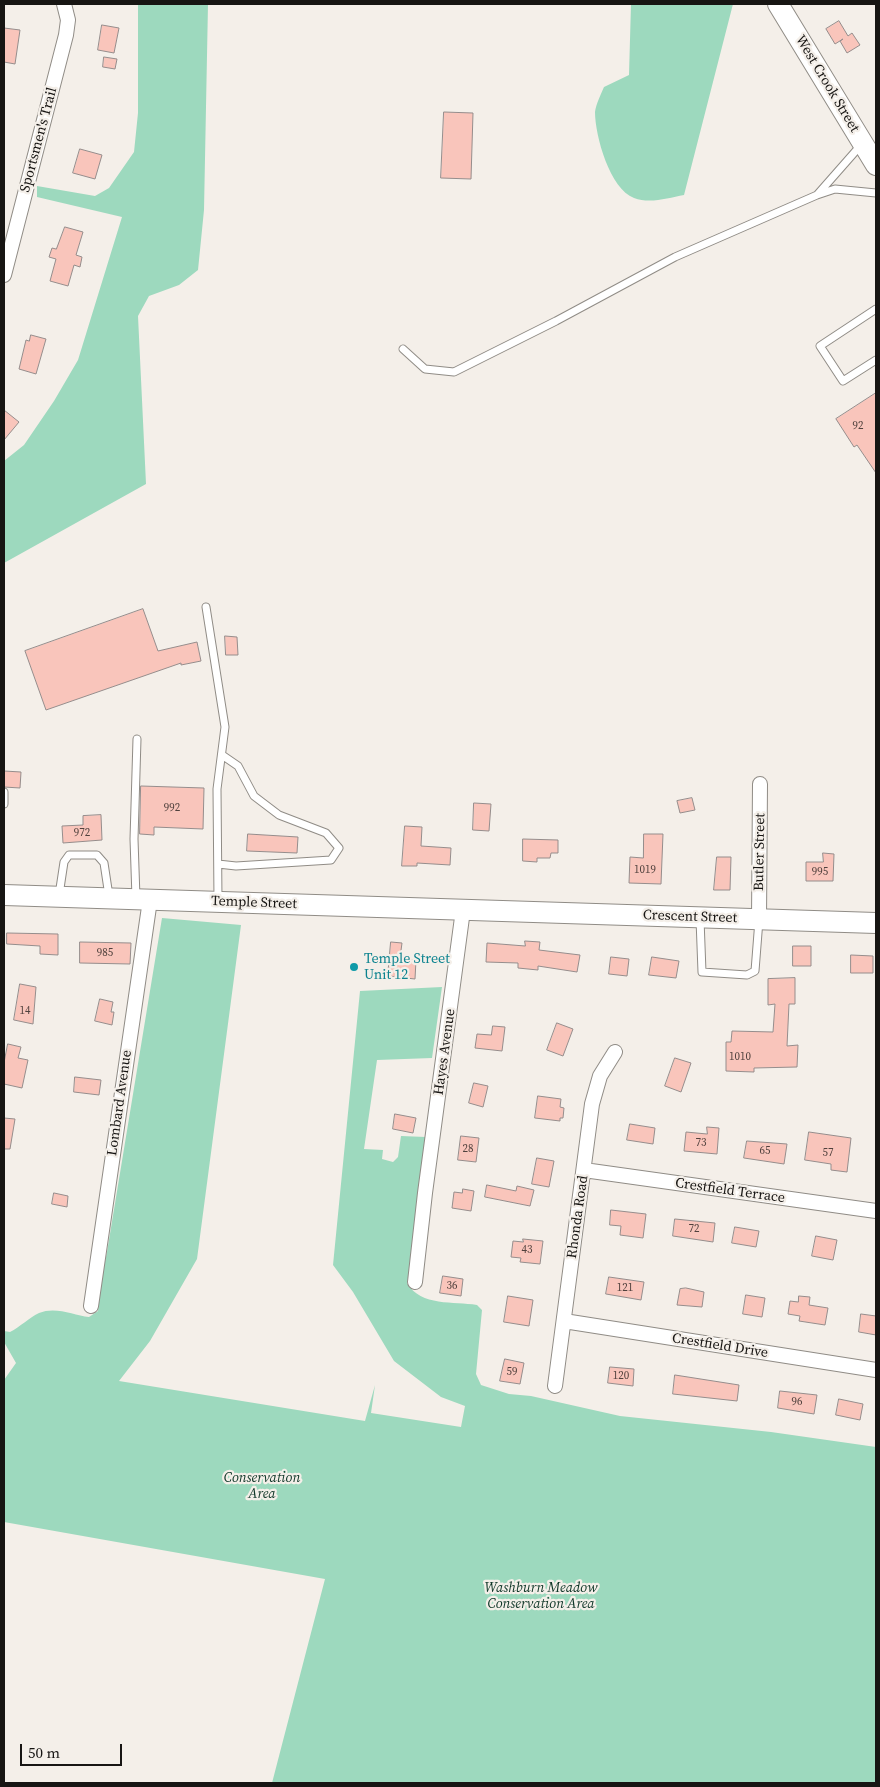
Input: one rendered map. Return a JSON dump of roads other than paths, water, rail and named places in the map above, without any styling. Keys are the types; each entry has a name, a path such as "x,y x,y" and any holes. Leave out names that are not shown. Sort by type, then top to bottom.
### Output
{"main road":[{"name":"West Crook Street","path":"778,4 876,165"},
{"name":"Temple Street","path":"4,895 504,911"},
{"name":"Crescent Street","path":"504,911 876,923"}],"street":[{"name":"Sportsmen's Trail","path":"4,275 66,35 68,20 64,4"},
{"name":"Butler Street","path":"759,919 760,784"},
{"name":"Lombard Avenue","path":"91,1306 143,900"},
{"name":"Hayes Avenue","path":"415,1282 463,910"},
{"name":"Rhonda Road","path":"555,1386 595,1089 615,1052"},
{"name":"Crestfield Terrace","path":"584,1170 876,1211"},
{"name":"Crestfield Drive","path":"564,1322 876,1370"}],"lane":[{"path":"817,195 862,143"},
{"path":"403,349 425,369 454,372 556,321 675,257 817,195 835,189 876,193"},
{"path":"876,309 820,346 843,381 876,360"},
{"path":"206,607 225,728 217,789 218,902"},
{"path":"137,739 134,839 143,900"},
{"path":"218,864 236,866 331,860 339,848 326,833 279,815 254,796 238,766 222,755"},
{"path":"4,792 4,804"},
{"path":"59,897 64,862 69,855 97,855 104,863 109,899"},
{"path":"700,917 700,963 702,972 747,975 755,971 757,962 759,919"}],"place":[{"name":"Temple Street Unit 12","path":"354,967"}],"park label":[{"name":"Conservation Area","path":"262,1486"},
{"name":"Washburn Meadow Conservation Area","path":"541,1596"}]}
